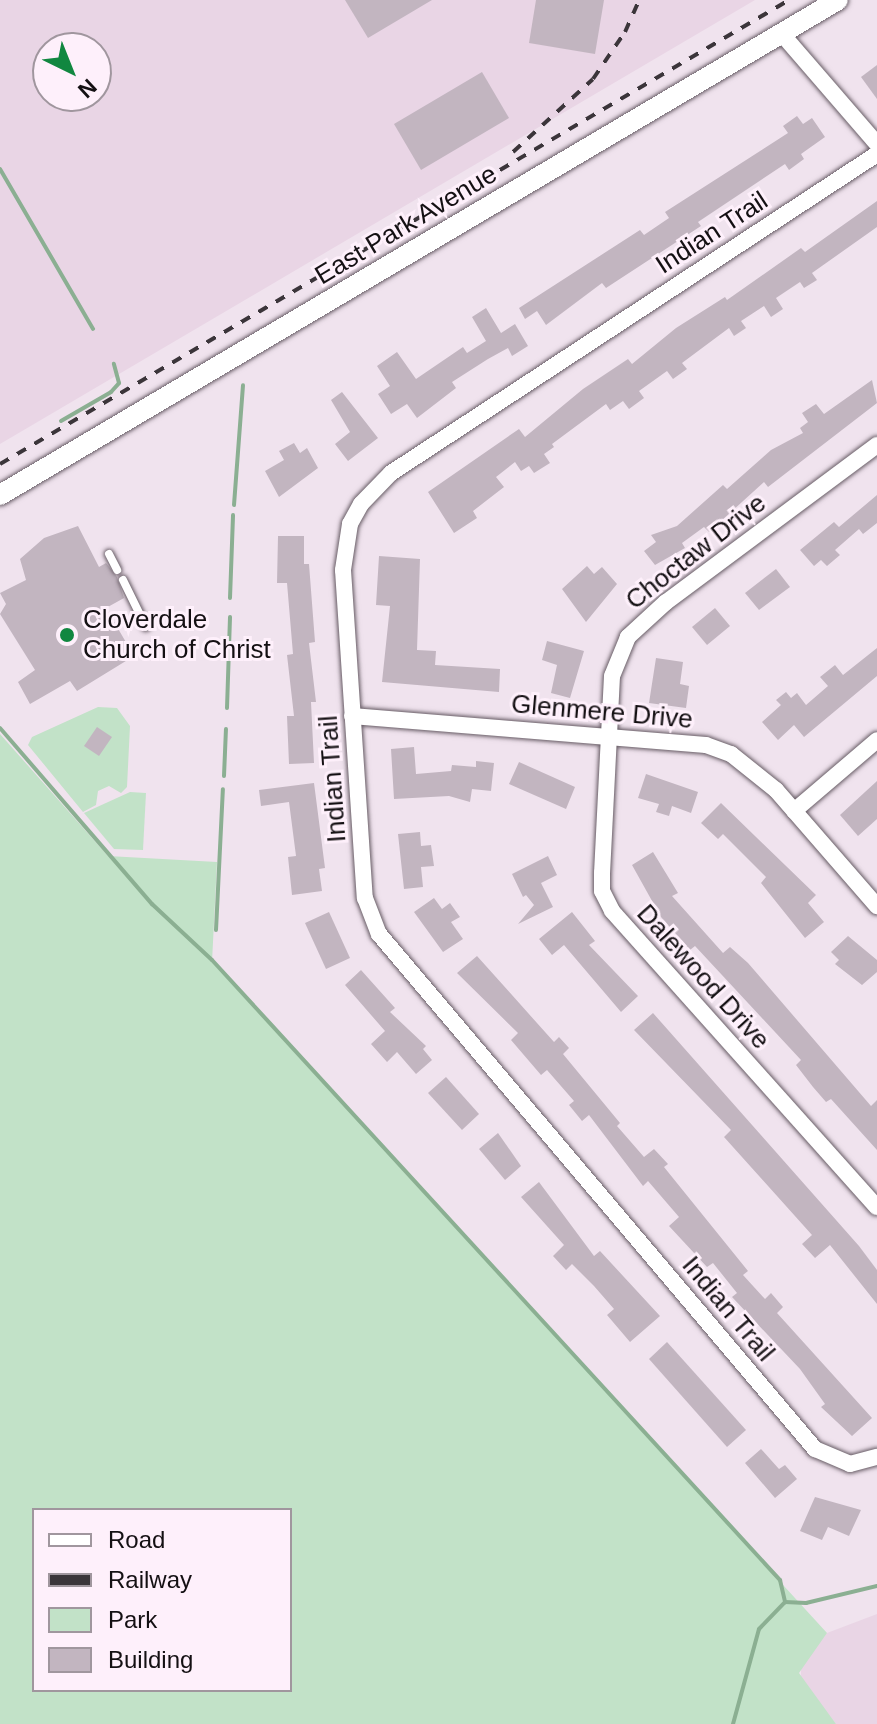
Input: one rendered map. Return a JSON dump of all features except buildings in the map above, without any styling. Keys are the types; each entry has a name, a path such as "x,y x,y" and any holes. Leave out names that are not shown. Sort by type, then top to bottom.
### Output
{"street":[{"name":"East Park Avenue","path":"0,495 838,0"},
{"path":"782,34 877,144"},
{"name":"Indian Trail","path":"877,154 375,488 350,524 345,547 352,716 365,898 387,945 815,1449 850,1464 877,1457"},
{"name":"Choctaw Drive","path":"608,736 612,676 628,637 666,602 877,445"},
{"name":"Glenmere Drive","path":"352,716 681,740 731,754 754,770 794,811 877,906"},
{"name":"Dalewood Drive","path":"608,736 602,873 606,902 877,1207"},
{"path":"794,811 877,740"}],"lane":[{"path":"109,554 117,570"},
{"path":"123,580 146,627"}],"shaded area":[{"path":"0,0 755,0 0,444"},
{"path":"877,1614 877,1724 836,1724 801,1681 801,1665 827,1633"}],"green space":[{"path":"98,707 117,708 130,726 127,787 121,793 109,786 98,791 96,805 83,812 28,745 32,737"},
{"path":"0,734 108,856 217,862 212,962 827,1633 799,1673 836,1724 0,1724"},
{"path":"130,792 146,793 143,850 114,849 84,813"}],"waterway":[{"path":"0,169 93,329"},
{"path":"61,421 111,392 119,383 114,364"},
{"path":"234,505 243,385"},
{"path":"230,598 233,515"},
{"path":"227,708 230,617"},
{"path":"0,728 152,904 212,960 780,1580 785,1602"},
{"path":"224,776 226,729"},
{"path":"216,930 223,789"},
{"path":"785,1602 806,1603 877,1586"},
{"path":"733,1724 759,1629 785,1602"}],"railway":[{"path":"513,152 593,79 625,32 639,0"},
{"path":"0,464 789,0"}],"place":[{"name":"Cloverdale Church of Christ","path":"67,635"}]}
